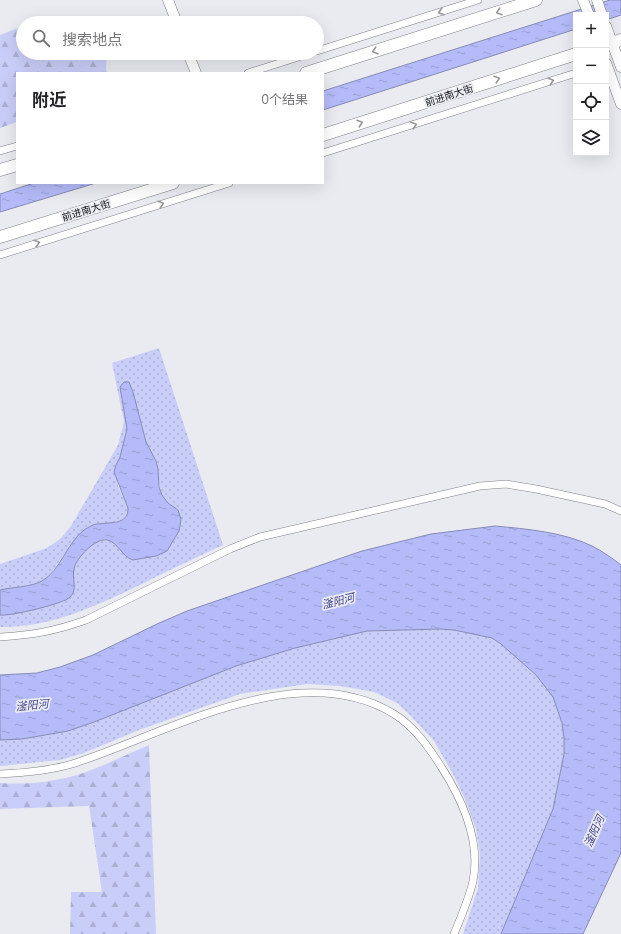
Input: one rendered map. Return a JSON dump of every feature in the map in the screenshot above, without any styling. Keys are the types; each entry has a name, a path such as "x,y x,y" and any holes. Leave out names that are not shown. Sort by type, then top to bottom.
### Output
{"main road":[{"path":"168,0 174,16"},
{"path":"309,72 536,0"},
{"path":"583,0 588,12"},
{"path":"597,0 601,12"},
{"path":"609,33 620,62"},
{"name":"前进南大街","path":"324,135 573,55"},
{"path":"191,60 196,72"},
{"path":"609,71 621,104"},
{"path":"0,170 16,165"},
{"name":"前进南大街","path":"0,238 170,184"}],"street":[{"path":"324,49 478,0"},
{"path":"251,72 289,60"},
{"path":"609,63 620,62"},
{"path":"324,153 573,74"},
{"path":"0,151 16,146"},
{"path":"0,255 226,184"},
{"path":"0,636 39,634 86,620 230,549 260,537 480,486 506,484 536,489 605,504 621,511"},
{"path":"0,774 32,773 67,765 196,718 243,703 284,694 312,692 339,694 374,703 396,715 415,732 432,752 449,779 469,823 473,841 473,879 454,934"}],"green space":[{"path":"16,29 16,60 107,60 107,72 16,72 16,122 0,128 0,35"},
{"path":"159,348 223,545 90,608 55,620 37,624 0,627 0,615 21,613 64,601 72,592 73,572 76,563 88,548 99,541 109,541 126,556 133,560 156,556 174,507 168,502 161,492 156,461 121,397 127,429 120,457 116,465 118,486 128,508 128,514 124,519 110,523 73,542 49,576 42,581 34,584 0,590 0,564 47,548 60,539 71,526 118,445 124,422 112,363"},
{"path":"454,630 492,638 501,644 536,675 545,686 553,697 562,723 564,754 553,809 501,934 463,934 478,888 480,855 476,829 465,799 453,774 434,741 397,703 374,692 340,686 307,684 240,694 139,730 84,753 60,760 0,766 0,740 22,739 68,731 235,666 295,648 367,631"},
{"path":"149,745 156,934 70,934 71,892 102,892 89,806 0,809 0,783 20,784 70,777 97,768"}],"water":[{"path":"610,0 621,0 621,15 609,19 609,12 573,12 573,30 324,110 324,91"},
{"path":"31,184 93,184 0,212 0,194"},
{"path":"124,382 129,382 133,392 146,442 156,461 159,487 162,495 168,503 178,510 181,519 179,531 167,551 156,556 133,560 126,556 111,541 102,540 97,542 82,554 78,560 74,569 74,590 69,598 64,601 32,610 0,615 0,590 27,586 42,581 54,571 73,542 84,530 94,525 118,522 125,517 128,508 114,472 120,457 127,429 120,387"},
{"name":"滏阳河","path":"495,526 520,528 569,537 596,548 621,565 621,853 583,934 501,934 553,809 564,754 564,738 562,723 553,697 536,675 501,644 492,638 454,630 440,629 367,631 295,648 236,666 68,731 22,739 0,740 0,675 37,673 60,667 93,655 187,611 362,551 431,534"}]}
